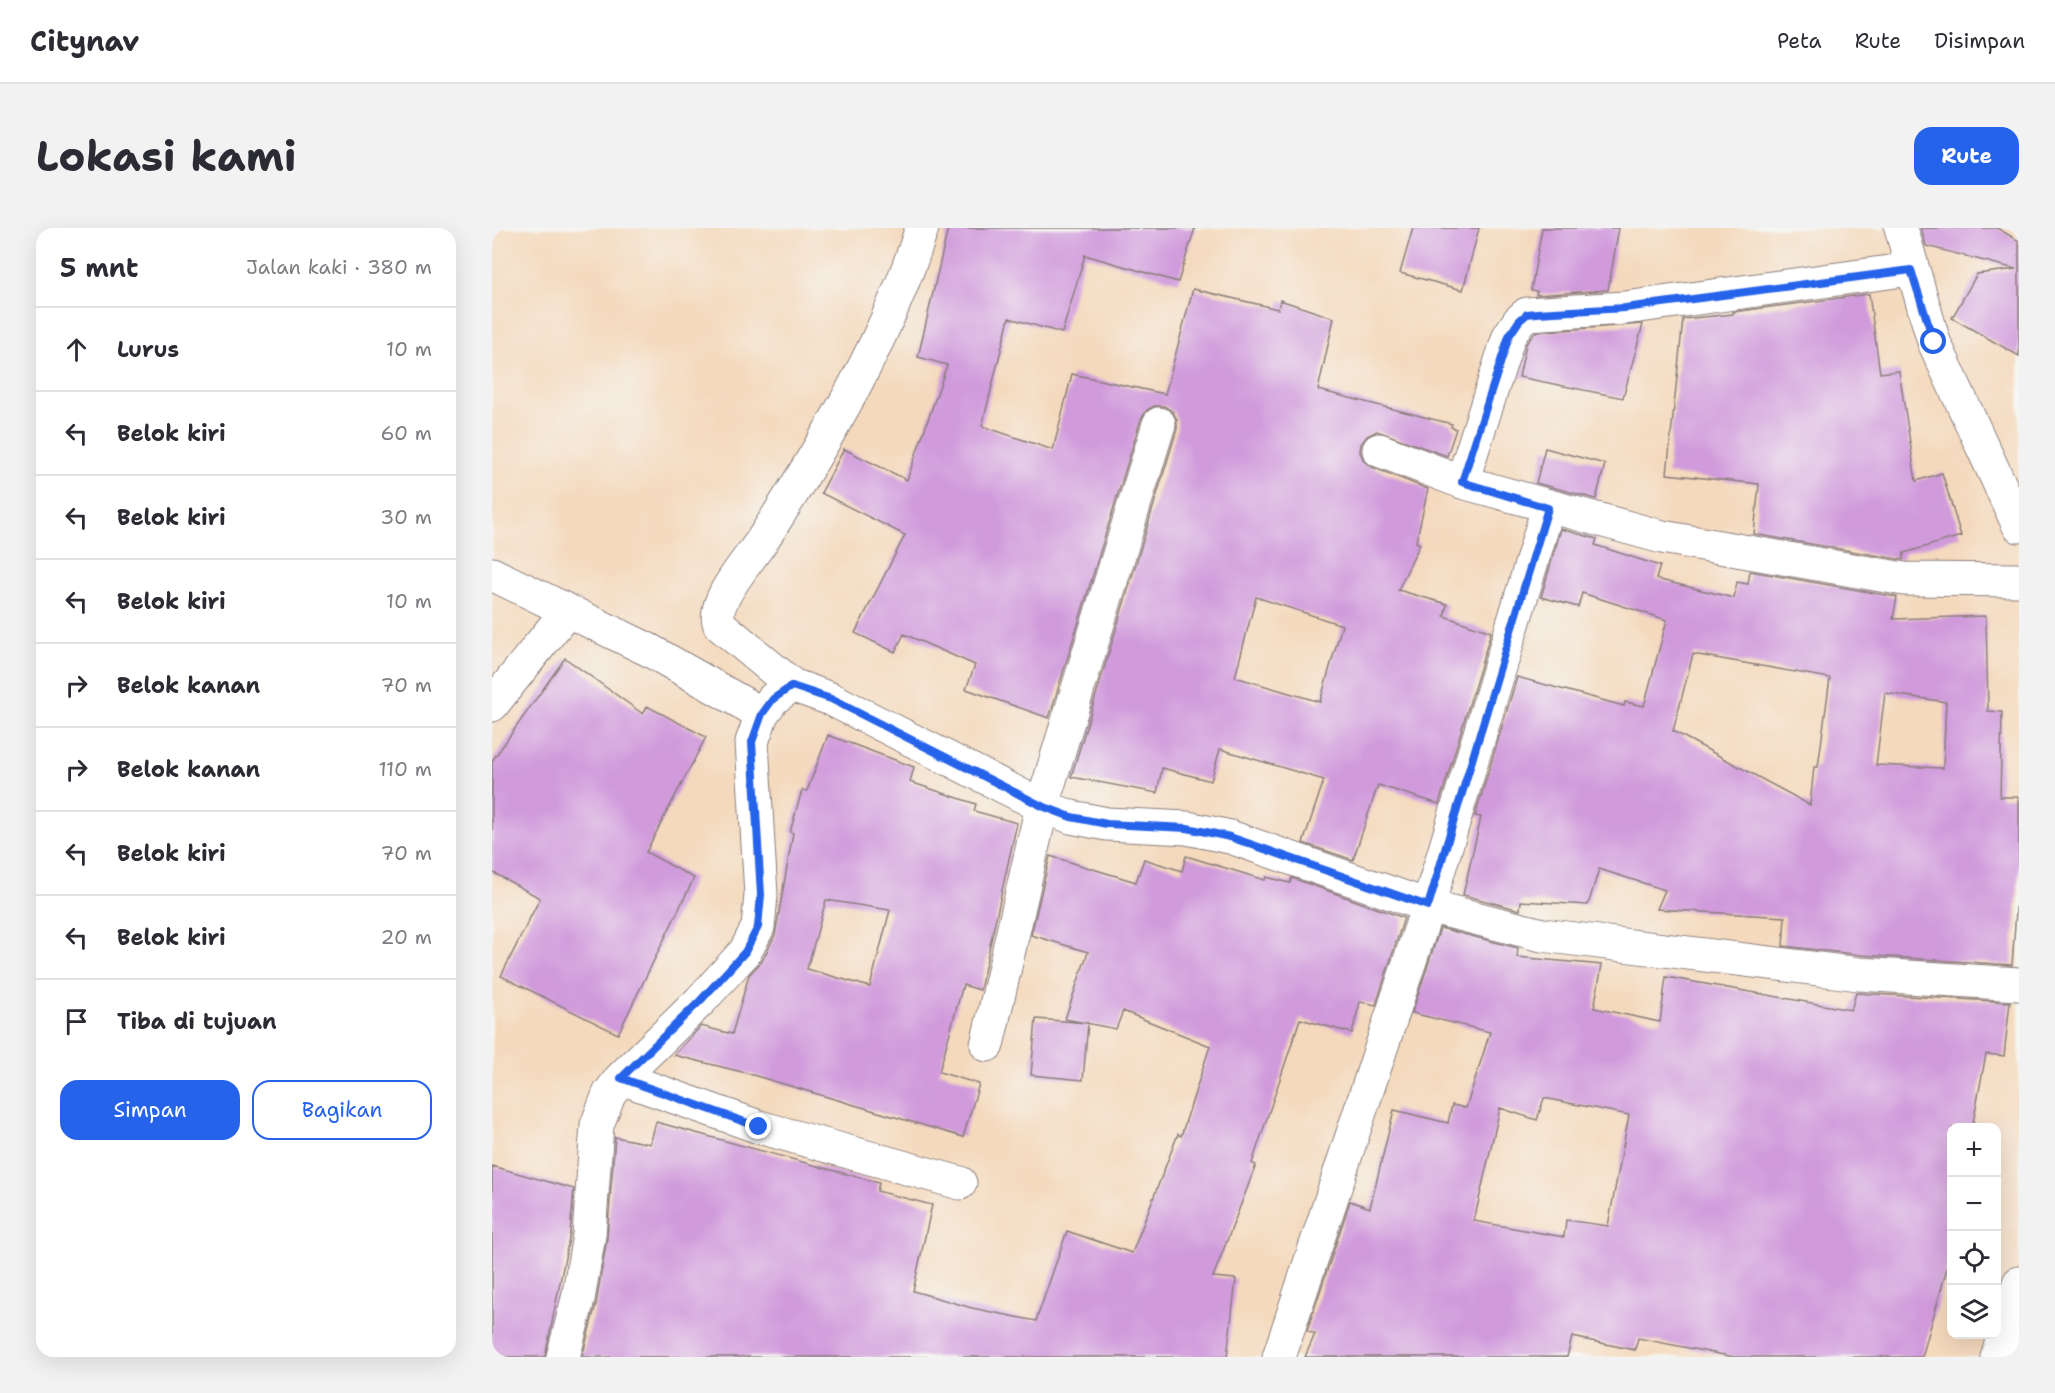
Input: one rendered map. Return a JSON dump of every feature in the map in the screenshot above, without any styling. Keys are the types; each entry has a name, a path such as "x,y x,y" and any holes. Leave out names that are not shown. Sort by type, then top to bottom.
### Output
{"street":[{"path":"922,228 910,267 876,347 827,440 746,566 729,587 718,609 717,616 720,625 792,686 831,699 1042,806 1071,817 1107,824 1187,828 1230,837 1428,906 1542,935 1859,974 2019,984"},
{"path":"1901,228 1911,270 1934,342 2019,526"},
{"path":"1462,482 1509,336 1527,314 1625,308 1911,270"},
{"path":"987,1045 1042,806 1159,424"},
{"path":"1379,450 1462,482 1548,508 1662,537 1904,579 2019,580"},
{"path":"1279,1357 1428,906 1548,508"},
{"path":"492,574 648,650 762,714"},
{"path":"492,705 567,611"},
{"path":"563,1357 578,1299 589,1235 597,1125 609,1094 621,1078 700,1001 745,952 758,927 761,895 752,742 762,714 773,699 792,686"},
{"path":"621,1078 770,1130 960,1183"},
{"path":"1997,1357 2019,1283"}],"building":[{"path":"948,228 1195,228 1178,282 1085,255 1062,333 1009,318 982,426 1053,450 1072,374 1165,394 1193,289 1278,309 1280,300 1334,318 1318,390 1452,424 1451,427 1456,429 1447,456 1377,431 1367,436 1361,444 1360,452 1364,461 1372,467 1428,489 1416,542 1420,544 1398,590 1447,604 1444,616 1491,632 1439,804 1378,785 1353,860 1303,843 1324,780 1220,749 1211,781 1162,768 1157,793 1071,777 1177,429 1177,420 1173,412 1164,406 1154,406 1147,410 1141,419 1049,718 966,689 975,665 904,634 895,652 855,633 905,535 821,493 844,449 907,480 947,365 918,357","holes":["1256,597 1342,625 1320,702 1235,677"]},
{"path":"1413,228 1479,228 1463,290 1400,273"},
{"path":"1542,228 1619,228 1608,290 1536,295 1537,291 1531,290"},
{"path":"1921,228 1997,228 2019,241 2019,356 1952,318 1977,274 2016,269 1926,246"},
{"path":"1869,294 1880,373 1899,371 1916,481 1942,473 1961,536 1904,553 1903,560 1754,534 1759,484 1667,474 1683,319"},
{"path":"1643,324 1623,398 1519,377 1526,344 1535,332"},
{"path":"1545,448 1605,464 1596,499 1536,483"},
{"path":"1561,529 1597,539 1595,545 1660,566 1656,579 1734,598 1737,582 1748,584 1750,571 1897,597 1893,619 1986,616 1988,711 2002,712 2000,797 2019,797 2019,870 2012,965 1861,955 1783,946 1785,917 1657,909 1665,890 1599,869 1588,905 1521,901 1520,910 1463,895 1481,817 1475,816 1517,677 1624,706 1625,702 1644,706 1667,620 1582,593 1578,607 1541,597","holes":["1693,654 1830,678 1818,767 1814,767 1810,805 1673,731","1885,693 1946,702 1943,768 1876,765"]},
{"path":"565,658 643,714 647,706 706,737 646,852 694,878 618,1034 501,976 540,898 492,872 492,761"},
{"path":"828,735 914,767 910,782 976,804 974,811 1017,823 980,990 963,985 939,1072 979,1084 963,1137 746,1073 674,1055 701,1026 732,1034 749,975 762,961 775,935 793,833 790,832 802,790 807,791","holes":["826,900 890,910 870,987 807,969"]},
{"path":"1050,856 1136,882 1144,859 1182,871 1186,856 1265,880 1266,877 1290,883 1292,878 1404,918 1376,1005 1360,1002 1352,1033 1300,1019 1252,1163 1256,1165 1213,1277 1236,1279 1227,1357 582,1357 596,1304 607,1238 615,1137 650,1144 656,1122 879,1183 877,1191 932,1205 913,1291 972,1308 1036,1321 1067,1231 1132,1253 1178,1134 1181,1136 1210,1046 1123,1011 1116,1029 1065,1019 1088,952 1031,935"},
{"path":"1440,928 1518,948 1517,957 1602,965 1594,1008 1660,1022 1666,977 1851,1010 1856,993 2010,1002 2004,1056 1986,1054 1973,1123 1947,1123 1947,1269 1922,1357 1734,1357 1638,1338 1635,1350 1572,1337 1567,1357 1305,1357 1315,1334 1307,1331 1350,1201 1370,1208 1394,1110 1448,1123 1452,1105 1466,1108 1490,1032 1412,1013","holes":["1544,1098 1629,1115 1608,1226 1566,1220 1564,1237 1474,1221 1500,1108 1537,1120"]},
{"path":"1036,1019 1088,1023 1083,1080 1031,1075"},
{"path":"492,1166 574,1189 570,1233 545,1357 492,1357"}],"route":[{"path":"759,1127 621,1078 700,1001 745,952 758,927 761,895 752,742 762,714 773,699 792,686 831,699 990,781 1071,817 1107,824 1146,824 1187,828 1230,837 1428,906 1548,508 1462,482 1512,328 1527,314 1625,308 1911,270 1934,342"}]}
